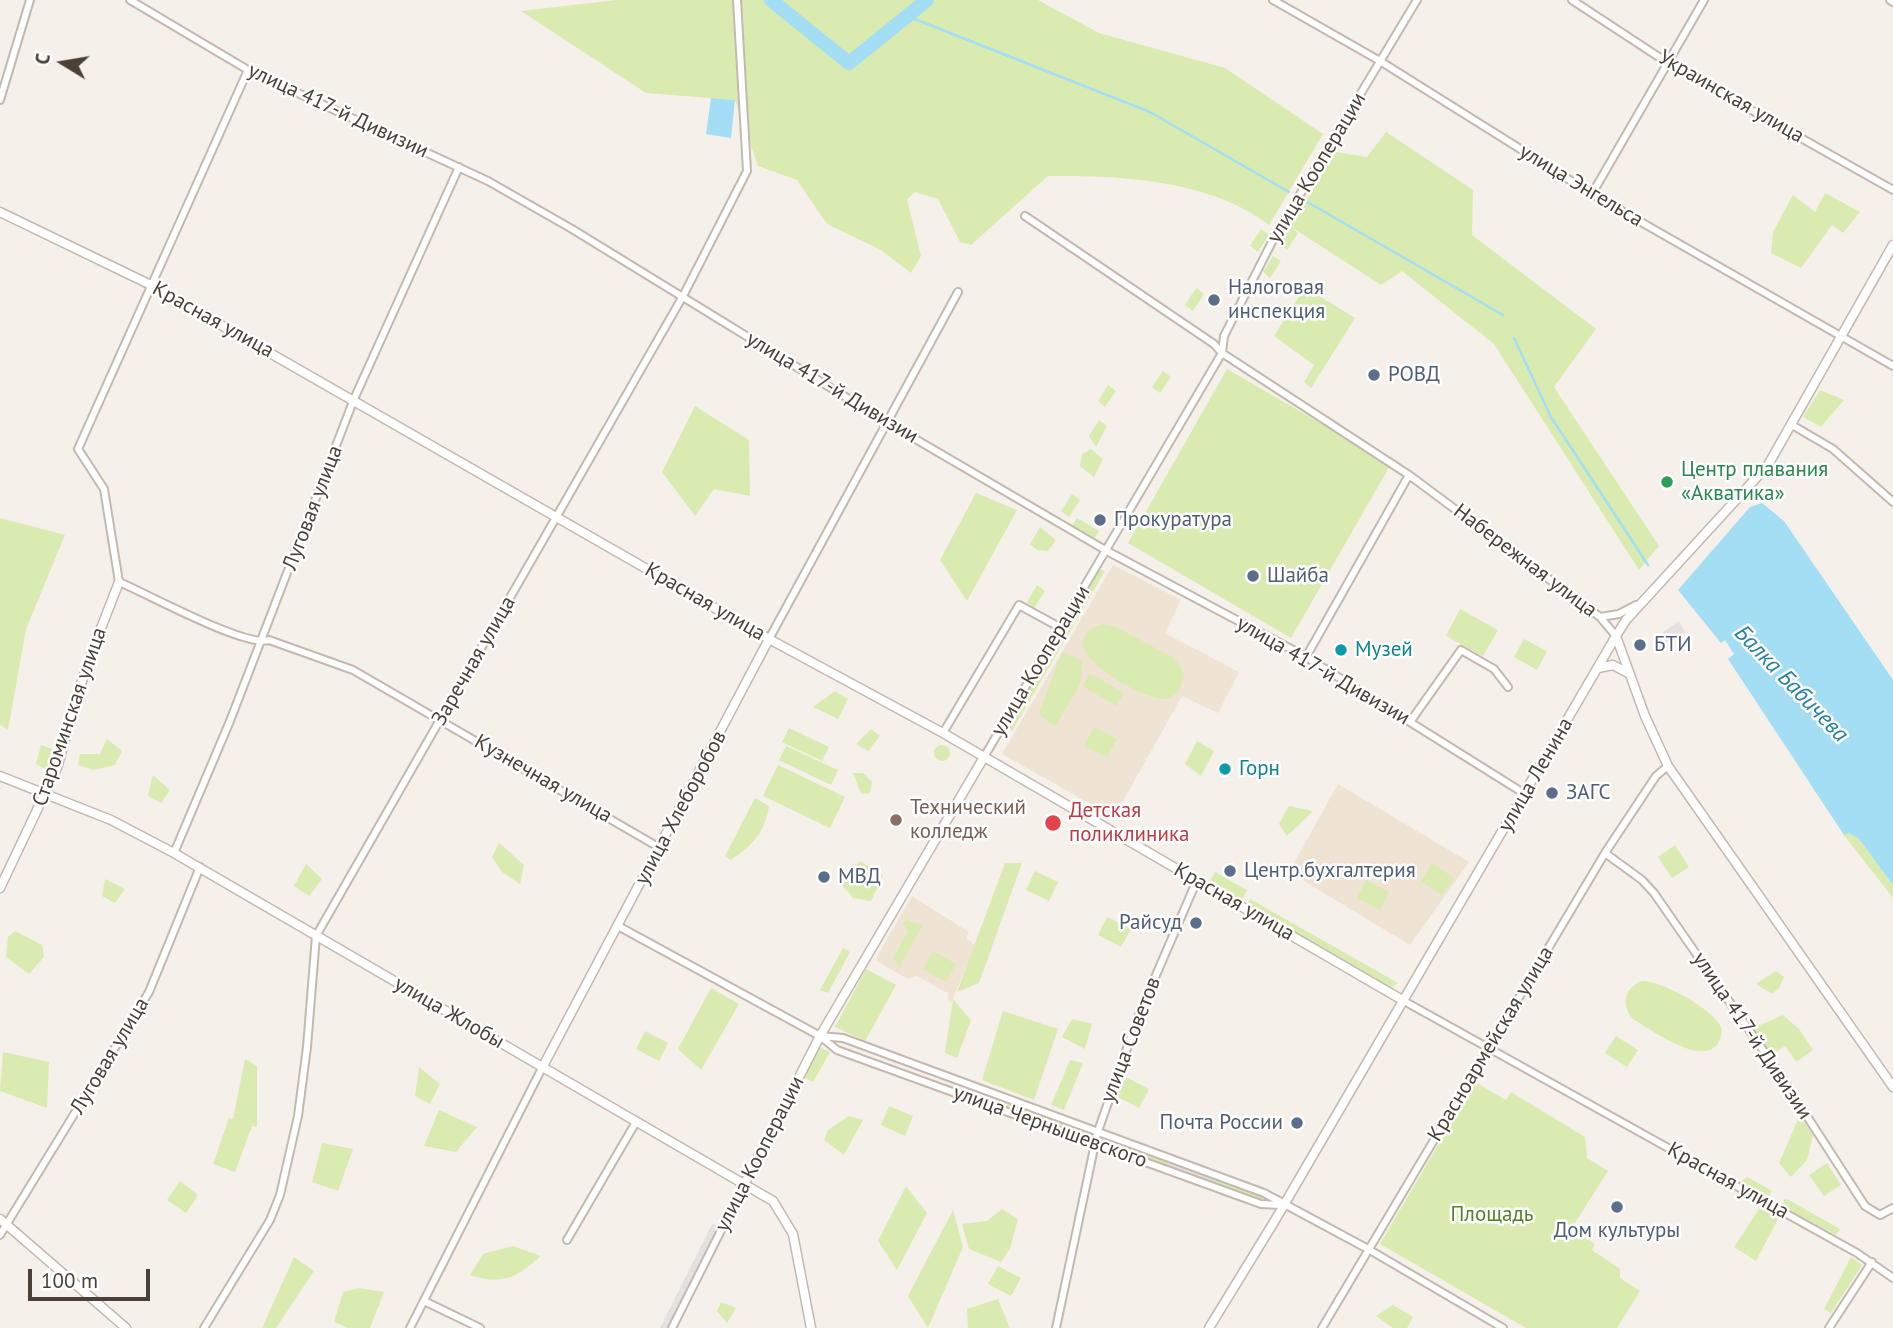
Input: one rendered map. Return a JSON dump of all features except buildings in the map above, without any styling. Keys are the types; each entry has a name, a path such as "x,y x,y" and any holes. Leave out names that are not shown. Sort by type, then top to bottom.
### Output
{"street":[{"path":"0,100 30,0"},
{"name":"улица 417-й Дивизии","path":"130,0 248,70 459,167 561,222 888,423 1107,551 1306,657 1525,794"},
{"name":"Заречная улица","path":"204,1328 270,1220 280,1195 298,1116 316,936 683,296 747,171 737,0"},
{"name":"улица Энгельса","path":"1273,0 1380,61 1592,194 1893,366"},
{"name":"улица Кооперации","path":"672,1328 820,1037 1222,353 1224,336 1275,236 1417,0"},
{"name":"Украинская улица","path":"1572,0 1668,63 1893,190"},
{"path":"1592,194 1704,0"},
{"path":"119,582 104,489 78,449 248,70"},
{"name":"Луговая улица","path":"174,853 260,643 354,399 459,167"},
{"name":"Красная улица","path":"0,212 153,286 354,399 769,639 943,733 1404,1001 1872,1262 1893,1278"},
{"name":"Набережная улица","path":"1025,216 1214,344 1222,353 1409,475 1600,617 1616,636 1628,673 1668,766 1893,1087"},
{"name":"улица Ленина","path":"1209,1328 1404,1001 1616,636 1644,601 1751,486 1792,425 1893,246"},
{"name":"улица Хлеборобов","path":"410,1328 542,1068 769,639 958,292"},
{"path":"1792,425 1833,449 1893,502"},
{"path":"1306,657 1409,475"},
{"name":"Кузнечная улица","path":"119,582 237,637 260,643 269,640 353,670 660,848"},
{"name":"Староминская улица","path":"0,888 46,795 86,667 119,582"},
{"path":"1600,617 1619,614 1644,601"},
{"path":"943,733 1019,605 1061,628"},
{"path":"1410,722 1461,650 1493,669 1508,687"},
{"path":"1598,668 1614,665 1628,673"},
{"name":"Красноармейская улица","path":"1322,1328 1605,853 1656,776 1668,766"},
{"name":"улица Жлобы","path":"0,776 111,820 200,867 774,1201 793,1234 811,1328"},
{"name":"улица 417-й Дивизии","path":"1605,853 1642,880 1654,893 1781,1076 1865,1206 1880,1215 1893,1208"},
{"name":"Луговая улица","path":"0,1235 8,1226 149,992 200,867"},
{"name":"улица Советов","path":"1056,1328 1097,1134 1138,1017 1197,880"},
{"name":"улица Чернышевского","path":"618,926 820,1037 837,1050 1261,1204 1284,1205"},
{"name":"улица Чернышевского","path":"820,1037 843,1038 1097,1134 1264,1193 1368,1249 1503,1328"},
{"path":"567,1240 636,1122"},
{"path":"0,1219 126,1328"},
{"path":"1829,1328 1872,1262"},
{"path":"424,1301 480,1328"}],"shaded area":[{"path":"1113,565 1181,600 1165,633 1239,672 1218,713 1182,696 1114,817 1002,754"},
{"path":"1679,621 1685,633 1664,643 1660,634"},
{"path":"1338,784 1469,862 1410,945 1289,872"},
{"path":"912,896 969,932 966,938 975,945 952,1001 948,1000 948,993 916,976 908,979 875,960"},
{"path":"1171,1161 1214,1178 1208,1182 1164,1167"},
{"path":"712,1224 720,1225 668,1328 660,1328"}],"green space":[{"path":"617,0 1038,0 1099,33 1225,68 1323,134 1269,225 1246,210 1193,189 1134,179 1048,176 971,245 960,242 938,199 915,192 907,199 921,256 911,273 881,250 827,224 797,180 758,166 735,100 646,93 521,11"},
{"path":"1386,132 1473,190 1472,235 1596,329 1554,387 1659,546 1639,570 1494,344 1402,271 1381,285 1293,228 1298,233 1287,250 1279,244 1336,152 1367,157"},
{"path":"1825,193 1860,212 1843,233 1832,225 1801,268 1771,253 1773,232 1793,195 1815,212"},
{"path":"1261,229 1269,235 1258,252 1250,246"},
{"path":"1273,256 1281,261 1270,278 1263,272"},
{"path":"1305,287 1355,318 1311,388 1304,382 1314,365 1274,336"},
{"path":"1196,288 1204,294 1193,311 1185,305"},
{"path":"1227,369 1391,464 1291,638 1128,543"},
{"path":"1163,371 1171,377 1160,393 1152,387"},
{"path":"1108,385 1116,391 1105,407 1098,401"},
{"path":"1820,390 1844,400 1821,427 1803,417"},
{"path":"695,406 749,440 750,496 714,489 695,516 662,472"},
{"path":"1099,420 1107,426 1096,447 1089,436"},
{"path":"1091,449 1103,459 1094,477 1080,466 1082,454"},
{"path":"976,493 1017,510 967,601 940,560"},
{"path":"1072,494 1080,500 1069,517 1061,511"},
{"path":"0,518 65,535 26,629 8,730 0,725"},
{"path":"1077,518 1099,531 1094,539 1072,526"},
{"path":"1040,527 1056,540 1048,551 1037,550 1030,544"},
{"path":"1099,569 1105,571 1012,731 1006,726"},
{"path":"1037,585 1045,591 1034,608 1027,602"},
{"path":"1460,609 1498,630 1483,656 1446,636"},
{"path":"1102,624 1116,627 1172,657 1180,665 1184,676 1176,694 1164,699 1139,691 1104,671 1090,658 1083,646 1086,634"},
{"path":"1524,639 1547,651 1537,670 1514,657"},
{"path":"1062,652 1082,660 1080,684 1055,727 1039,714"},
{"path":"1090,673 1124,693 1116,706 1083,686"},
{"path":"835,691 848,699 838,719 813,707"},
{"path":"1094,727 1117,739 1107,757 1084,746"},
{"path":"789,728 829,747 822,761 782,742"},
{"path":"871,729 880,736 868,751 856,744"},
{"path":"107,739 122,751 115,765 94,770 78,765 80,754 100,754"},
{"path":"1197,741 1214,751 1201,776 1185,764"},
{"path":"41,745 55,750 49,771 36,764"},
{"path":"939,745 945,745 950,753 948,759 939,761 934,756 934,750"},
{"path":"786,746 838,770 831,785 779,760"},
{"path":"778,765 845,797 830,828 763,796"},
{"path":"853,773 863,773 872,782 870,793 861,794"},
{"path":"153,775 170,790 161,803 148,796"},
{"path":"755,798 769,806 764,824 751,844 730,860 725,856"},
{"path":"1289,806 1313,811 1287,836 1279,824"},
{"path":"1849,833 1859,839 1893,885 1893,898 1844,835"},
{"path":"499,843 524,865 520,884 502,872 492,857"},
{"path":"1675,845 1689,867 1672,878 1658,857"},
{"path":"860,861 883,875 871,901 853,898 840,883"},
{"path":"1005,863 1022,863 979,983 957,992"},
{"path":"1432,863 1454,878 1442,895 1421,881"},
{"path":"306,864 322,879 309,896 294,886"},
{"path":"1035,871 1058,882 1049,901 1026,890"},
{"path":"1215,872 1247,890 1241,903 1209,883"},
{"path":"105,879 125,889 115,903 102,896"},
{"path":"1366,880 1389,892 1380,910 1357,898"},
{"path":"1250,899 1398,983 1391,988 1247,904"},
{"path":"1107,917 1131,929 1121,947 1098,935"},
{"path":"907,920 923,925 899,967 893,958 908,932 903,923"},
{"path":"15,931 42,945 44,957 29,974 6,957 8,937"},
{"path":"843,948 850,952 828,993 820,990"},
{"path":"933,951 956,964 946,982 923,969"},
{"path":"866,969 896,985 865,1041 835,1027"},
{"path":"1776,971 1784,977 1779,988 1772,994 1756,984"},
{"path":"1642,981 1675,991 1711,1015 1722,1030 1718,1044 1709,1050 1697,1051 1683,1047 1633,1019 1627,1008 1626,997 1636,984"},
{"path":"711,988 739,1004 701,1070 678,1049"},
{"path":"953,999 971,1020 957,1058 945,1053"},
{"path":"1003,1011 1058,1029 1034,1100 982,1080"},
{"path":"1783,1015 1799,1029 1813,1050 1796,1062 1785,1046 1770,1056 1751,1029"},
{"path":"1072,1019 1092,1024 1085,1049 1062,1037"},
{"path":"645,1031 668,1043 659,1061 636,1049"},
{"path":"1616,1036 1638,1050 1627,1067 1605,1053"},
{"path":"819,1047 830,1052 813,1082 803,1077"},
{"path":"3,1052 49,1062 47,1108 0,1091"},
{"path":"245,1059 257,1066 257,1127 252,1126 235,1172 213,1164 229,1118 233,1119"},
{"path":"1070,1060 1083,1063 1064,1110 1051,1105"},
{"path":"419,1067 440,1084 430,1104 415,1096"},
{"path":"1126,1077 1149,1089 1139,1108 1116,1096"},
{"name":"Площадь","path":"1475,1082 1506,1100 1511,1092 1585,1137 1587,1158 1608,1171 1571,1229 1595,1244 1592,1250 1620,1269 1620,1278 1640,1291 1617,1328 1526,1328 1380,1244"},
{"path":"1008,1102 1090,1133 1088,1139 1005,1109"},
{"path":"889,1106 913,1116 905,1136 881,1125"},
{"path":"439,1110 477,1127 456,1152 424,1146"},
{"path":"1800,1115 1813,1136 1807,1160 1791,1177 1779,1163"},
{"path":"849,1116 863,1120 844,1155 824,1140 828,1130"},
{"path":"1104,1138 1171,1161 1164,1167 1102,1144"},
{"path":"322,1143 353,1149 338,1191 312,1182"},
{"path":"1827,1163 1841,1185 1824,1196 1809,1175"},
{"path":"1747,1177 1772,1191 1768,1198 1738,1184"},
{"path":"1214,1178 1265,1196 1262,1202 1208,1182"},
{"path":"180,1181 198,1195 186,1213 167,1200"},
{"path":"906,1186 927,1213 897,1270 878,1241"},
{"path":"1785,1198 1840,1229 1836,1235 1782,1206"},
{"path":"1761,1206 1780,1215 1756,1261 1734,1247"},
{"path":"1002,1209 1018,1219 1010,1249 1001,1262 969,1249 962,1224 987,1221"},
{"path":"953,1210 963,1247 928,1328 908,1296"},
{"path":"513,1246 541,1256 509,1277 492,1280 470,1275 483,1254"},
{"path":"294,1257 314,1271 276,1328 262,1328"},
{"path":"1851,1257 1862,1265 1831,1313 1824,1309"},
{"path":"998,1266 1021,1278 1011,1296 988,1284"},
{"path":"359,1288 384,1292 370,1328 348,1328 334,1322 343,1292"},
{"path":"998,1299 1010,1328 968,1328 967,1309"},
{"path":"721,1302 736,1308 727,1323 717,1311"},
{"path":"1393,1305 1413,1317 1407,1328 1393,1328 1376,1316"}],"water":[{"path":"711,98 735,100 731,138 706,134"},
{"name":"Балка Бабичева","path":"1762,503 1784,521 1893,680 1893,885 1859,839 1849,833 1844,835 1728,659 1734,654 1725,640 1721,643 1678,590 1750,507"}],"waterway":[{"path":"771,0 849,63 927,0"},
{"path":"907,16 1150,112 1289,192"},
{"path":"1304,200 1503,315"},
{"path":"1514,338 1551,417 1648,565"}],"place":[{"name":"Налоговая инспекция","path":"1214,300"},
{"name":"РОВД","path":"1374,375"},
{"name":"Центр плавания «Акватика»","path":"1667,482"},
{"name":"Прокуратура","path":"1100,520"},
{"name":"Шайба","path":"1253,576"},
{"name":"БТИ","path":"1640,645"},
{"name":"Музей","path":"1341,650"},
{"name":"Горн","path":"1225,769"},
{"name":"ЗАГС","path":"1552,793"},
{"name":"Технический колледж","path":"896,820"},
{"name":"Детская поликлиника","path":"1053,823"},
{"name":"Центр.бухгалтерия","path":"1230,871"},
{"name":"МВД","path":"824,877"},
{"name":"Райсуд","path":"1196,923"},
{"name":"Почта России","path":"1297,1123"},
{"name":"Дом культуры","path":"1617,1207"}]}
